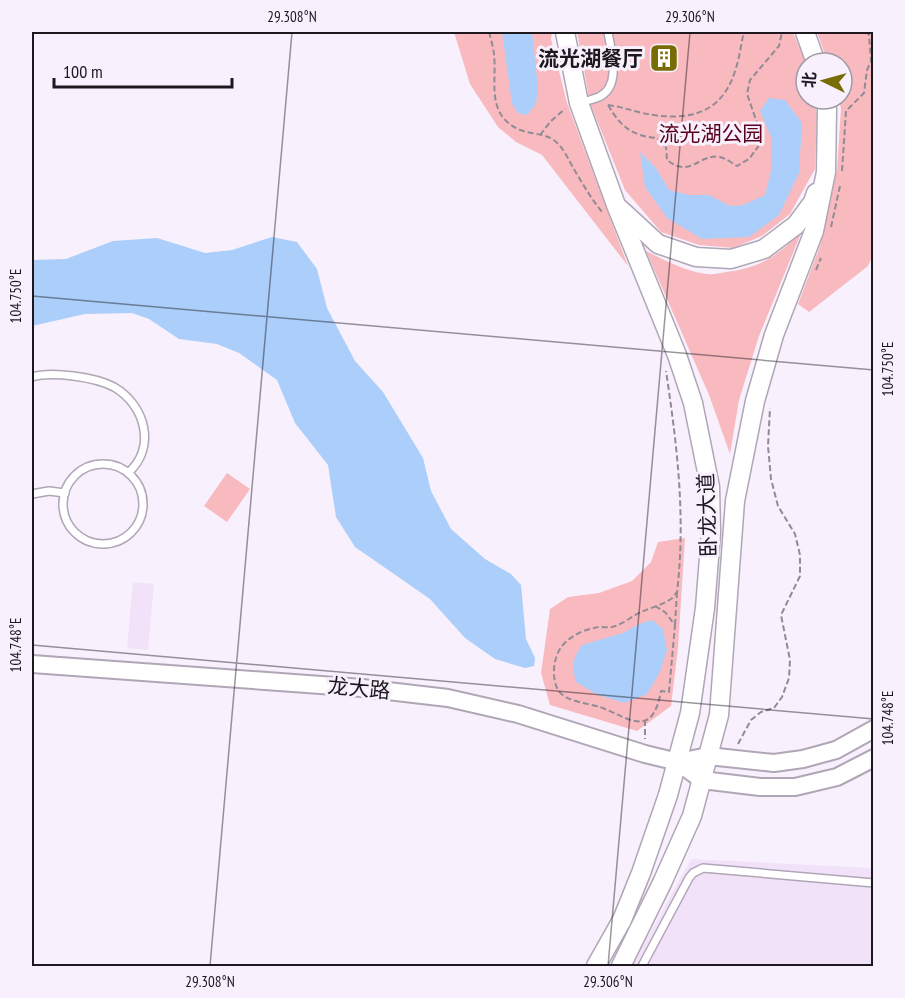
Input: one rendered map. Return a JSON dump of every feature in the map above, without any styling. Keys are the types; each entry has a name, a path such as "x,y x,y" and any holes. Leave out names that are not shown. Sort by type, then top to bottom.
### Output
{"main road":[{"name":"卧龙大道","path":"565,32 579,103 610,211 677,355 693,403 710,487 711,533 699,665 690,713 678,762 641,873 622,920 596,966"},
{"path":"805,32 812,51"},
{"name":"卧龙大道","path":"621,966 692,816 708,756 720,705 735,501 754,401 774,334 836,176 827,111"},
{"path":"610,211 658,244 696,257 731,260 764,249 796,225 836,176"}],"street":[{"name":"龙大路","path":"32,664 362,688 448,698 518,714 645,754 678,762"},
{"path":"678,762 708,756 774,763 794,760 836,750 873,729"},
{"path":"678,762 702,780 760,787 795,787 837,777 873,758"}],"lane":[{"path":"579,103 600,97 609,89 613,75 608,32"},
{"path":"32,377 51,375 98,381 115,388 130,400 141,419 145,438 139,461 128,473"},
{"path":"107,464 128,473 140,488 142,512 136,527 130,534 116,542 100,544 77,534 71,528 65,513 65,493 76,475 91,466 107,464"},
{"path":"32,494 49,491 65,493"},
{"path":"642,966 689,878 703,868 873,883"}],"path":[{"path":"489,32 494,55 493,91 502,117 515,128 554,140 591,199 610,211"},
{"path":"744,32 736,68 728,87 716,104 701,113 672,117 654,116 624,106 608,105 619,122 640,137 657,138 666,147 667,160 674,165 692,167 706,158 720,157 736,166 749,159 763,140 747,94 750,80 779,46 782,32"},
{"path":"830,232 846,111 864,93 867,70 871,61 869,35 866,32"},
{"path":"540,135 560,112 579,103"},
{"path":"814,275 822,254"},
{"path":"665,363 680,471 682,522 675,626 669,692 661,691 659,705 653,714 645,720 633,722 601,708 572,700 559,692 554,670 556,657 562,645 578,633 595,627 614,627 671,599 677,592"},
{"path":"734,750 751,720 761,711 774,708 782,697 789,678 790,660 781,615 800,576 800,555 795,534 778,506 771,479 768,446 770,406"},
{"path":"655,606 665,612 675,626"},
{"path":"645,720 645,754"}],"shaded area":[{"path":"133,582 154,584 148,650 127,648"},
{"path":"691,859 873,868 873,966 632,966"}],"green space":[{"path":"454,32 552,32 551,39 567,103 628,266 542,155 516,142 498,127 470,84"},
{"name":"流光湖公园","path":"577,32 793,32 801,51 794,51 794,111 816,111 815,169 790,214 762,236 733,248 699,245 661,232 625,190 590,103"},
{"path":"817,32 873,32 874,253 868,266 809,312 798,304 820,246 837,170 841,111 854,111 854,51 824,51"},
{"path":"802,231 759,336 739,400 730,454 709,395 646,251 683,268 699,273 714,274 759,264 785,247"},
{"path":"227,473 250,489 227,522 204,506"},
{"path":"685,538 678,648 671,706 637,731 550,705 541,673 550,609 568,597 599,593 632,581 651,562 658,542"}],"water":[{"path":"502,32 532,32 538,88 536,104 527,115 518,113 512,104"},
{"path":"769,98 785,100 802,123 799,173 779,215 749,237 702,239 667,218 645,187 640,152 656,168 669,190 689,195 709,195 730,206 743,205 765,195 771,171 771,137 760,111"},
{"path":"272,237 297,242 317,269 327,308 355,361 383,392 423,458 431,491 451,529 485,559 511,574 521,585 526,639 535,658 534,666 525,668 495,659 465,638 430,599 355,547 336,517 328,465 295,423 277,380 239,353 217,344 179,339 149,319 132,313 85,314 32,326 32,260 66,259 113,241 157,238 205,253 232,250"},
{"path":"652,620 663,629 667,650 660,672 647,694 624,703 596,694 576,682 574,663 582,645 623,633"}],"place":[{"name":"流光湖餐厅","path":"664,58"}]}
